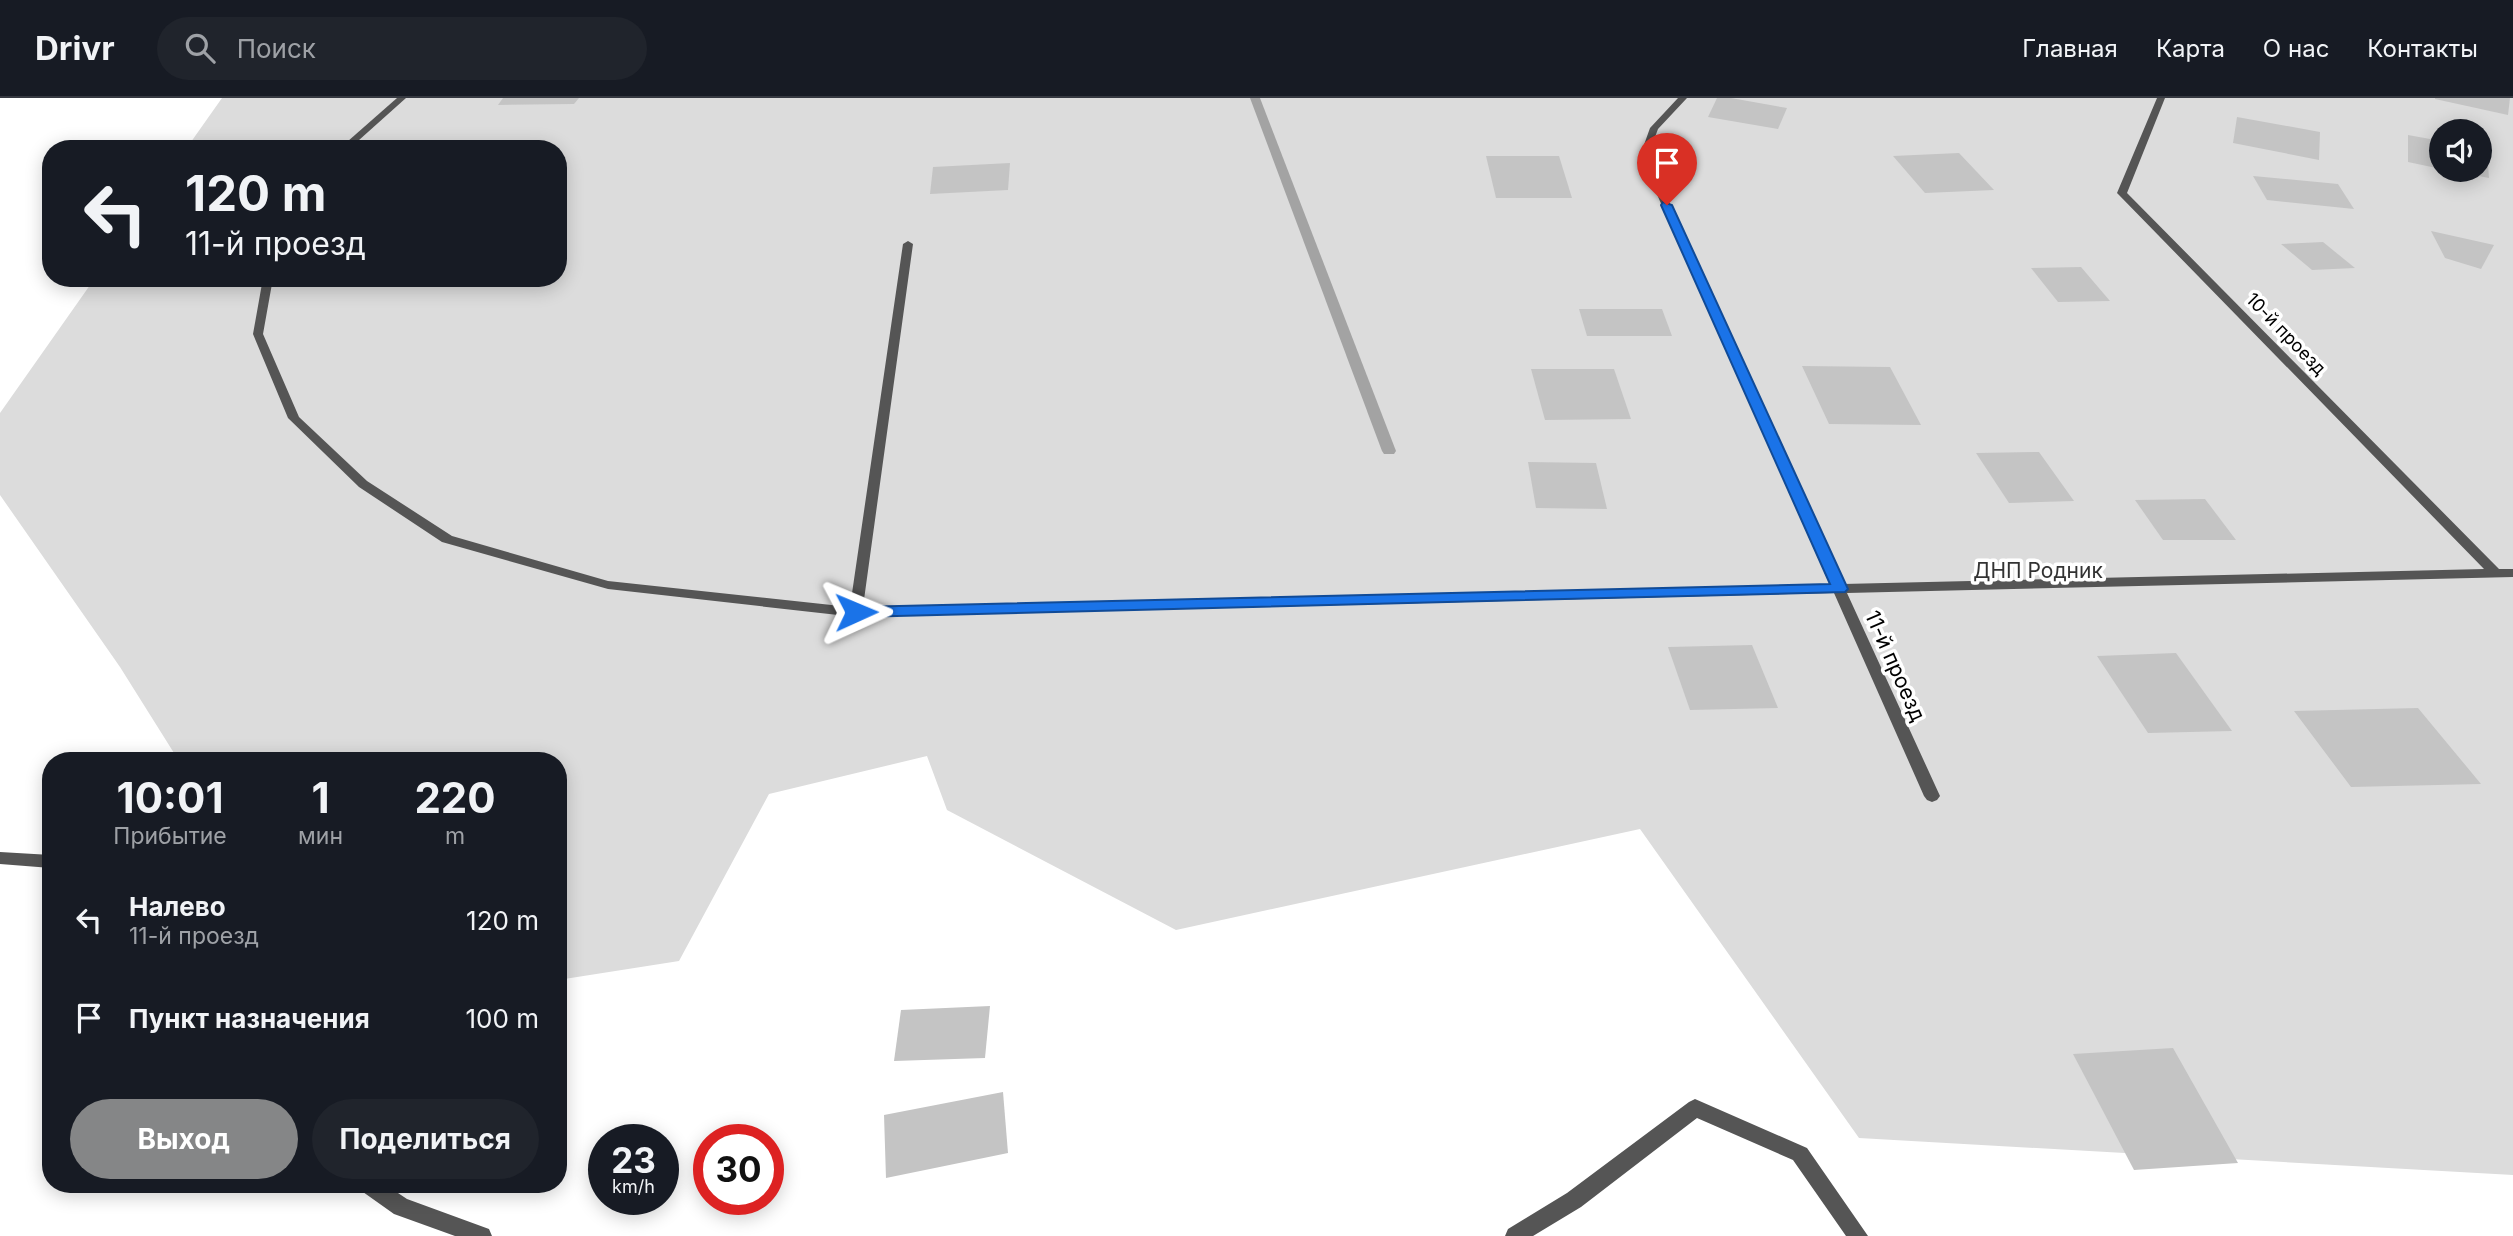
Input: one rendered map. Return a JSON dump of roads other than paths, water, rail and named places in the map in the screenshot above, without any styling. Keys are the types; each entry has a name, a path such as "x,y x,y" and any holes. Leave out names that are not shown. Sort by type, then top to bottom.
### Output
{"street":[{"path":"353,140 402,98"},
{"name":"11-й проезд","path":"1683,98 1654,128 1644,156 1931,796"},
{"name":"10-й проезд","path":"2161,98 2122,193 2496,574"},
{"path":"856,612 908,244"},
{"path":"266,287 258,334 294,418 363,484 447,539 608,585 856,612 2513,573"},
{"path":"0,858 42,861"},
{"path":"1515,1236 1574,1200 1695,1108 1800,1154 1858,1236"},
{"path":"381,1193 401,1207 482,1236"}],"waterway":[{"path":"1255,98 1389,451"}],"park label":[{"name":"ДНП Родник","path":"2038,571"}]}
